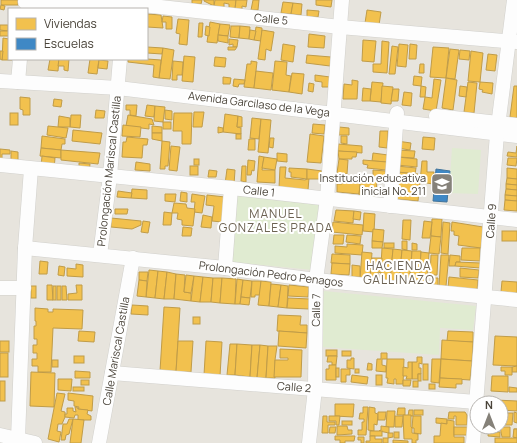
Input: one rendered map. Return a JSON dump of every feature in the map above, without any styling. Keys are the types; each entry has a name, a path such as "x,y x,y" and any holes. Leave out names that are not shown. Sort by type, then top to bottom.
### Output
{"street":[{"name":"Calle 7","path":"309,443 315,389 316,280 327,199 342,0"},
{"name":"Calle 9","path":"477,395 498,128 513,41 514,0"},
{"name":"Calle 5","path":"24,4 125,4 340,26 513,41"},
{"path":"19,78 20,60"},
{"name":"Prolongación Mariscal Castilla","path":"100,255 110,176 120,60"},
{"name":"Avenida Garcilaso de la Vega","path":"0,72 19,78"},
{"name":"Avenida Garcilaso de la Vega","path":"0,81 19,78 118,84 498,128 517,125"},
{"path":"390,206 396,117"},
{"name":"Avenida Garcilaso de la Vega","path":"498,128 517,136"},
{"name":"Calle 1","path":"0,165 231,188 517,220"},
{"path":"18,439 25,248 31,169"},
{"path":"224,268 231,188"},
{"name":"Prolongación Pedro Penagos","path":"25,248 133,258 316,280 517,300"},
{"name":"Calle Mariscal Castilla","path":"99,443 133,258"},
{"path":"0,288 24,288"},
{"name":"Calle 2","path":"112,373 469,401"},
{"path":"0,435 35,443"}],"shaded area":[{"path":"0,0 517,0 517,443 0,443"}],"green space":[{"path":"452,148 481,150 478,194 449,193"},
{"path":"236,193 319,203 313,270 230,262"},
{"path":"324,291 476,306 473,330 440,328 439,355 321,347"}],"building: Viviendas":[{"path":"1,0 18,0 18,5 1,5"},
{"path":"192,0 202,0 201,4 192,4"},
{"path":"214,0 214,6 204,1"},
{"path":"215,0 236,0 235,9 229,8 229,4 224,3 224,7 214,6"},
{"path":"236,0 247,0 246,7 242,6 242,9 235,9"},
{"path":"253,0 259,0 258,10 251,10"},
{"path":"316,0 332,0 331,7 316,5"},
{"path":"283,2 293,3 291,14 281,13"},
{"path":"293,3 302,4 301,15 291,14"},
{"path":"1,5 5,6 4,10 0,9"},
{"path":"307,10 319,11 318,17 307,17"},
{"path":"367,10 381,12 379,25 365,23"},
{"path":"148,14 161,15 163,28 148,27"},
{"path":"163,16 172,17 172,29 166,29 166,22 162,22"},
{"path":"178,19 189,20 187,45 179,44 180,34 176,33"},
{"path":"210,22 220,24 217,43 207,42"},
{"path":"199,23 203,23 202,37 198,37"},
{"path":"220,24 230,25 228,36 218,35"},
{"path":"0,25 8,25 8,31 0,30"},
{"path":"206,26 210,27 209,36 205,35"},
{"path":"231,26 240,26 239,38 230,37"},
{"path":"240,26 250,27 249,39 239,38"},
{"path":"256,27 262,28 261,41 254,40"},
{"path":"250,30 256,31 254,40 249,39"},
{"path":"262,30 274,32 271,51 266,49 265,60 258,59"},
{"path":"0,31 8,31 8,36 0,36"},
{"path":"309,34 325,36 324,48 308,47"},
{"path":"218,35 228,36 228,43 218,41"},
{"path":"3,38 8,39 8,60 2,60"},
{"path":"229,39 238,40 237,47 233,47 233,44 229,45"},
{"path":"363,40 376,41 374,62 362,61"},
{"path":"382,41 389,42 387,73 373,72 373,64 381,64"},
{"path":"283,44 295,46 293,62 281,60"},
{"path":"399,44 408,45 406,67 397,66"},
{"path":"410,44 417,45 416,59 409,59"},
{"path":"392,46 398,47 395,74 389,74"},
{"path":"148,47 163,48 162,54 148,53"},
{"path":"228,47 237,47 235,50 228,50"},
{"path":"433,47 449,48 446,78 430,77"},
{"path":"163,48 174,50 170,79 159,78"},
{"path":"450,49 459,50 455,79 446,78"},
{"path":"460,50 470,51 469,60 459,59"},
{"path":"0,51 3,51 2,60 0,59"},
{"path":"471,51 483,53 480,82 468,81"},
{"path":"488,54 497,55 495,71 486,70"},
{"path":"307,55 331,57 330,66 306,63"},
{"path":"184,56 195,57 193,82 182,81"},
{"path":"215,57 226,58 225,67 214,66"},
{"path":"50,60 59,60 58,71 48,70"},
{"path":"59,60 69,60 68,71 64,70 64,66 58,66"},
{"path":"90,60 99,60 97,74 88,73"},
{"path":"99,60 108,61 107,69 98,68"},
{"path":"128,60 161,60 159,78 153,77 154,65 128,62"},
{"path":"173,61 183,62 182,75 177,75 177,80 172,80"},
{"path":"251,61 257,62 254,88 244,87 247,64 251,64"},
{"path":"275,61 287,62 286,75 291,76 289,92 272,90"},
{"path":"420,64 424,64 424,73 419,73"},
{"path":"256,71 273,73 271,90 254,88"},
{"path":"292,73 304,74 302,94 289,92"},
{"path":"315,75 330,77 329,87 322,87 322,82 315,81"},
{"path":"414,76 422,77 421,86 413,85"},
{"path":"223,77 231,78 230,84 223,84"},
{"path":"446,78 457,80 453,110 442,108"},
{"path":"234,79 245,80 244,84 239,84 238,87 233,86"},
{"path":"434,79 441,80 436,111 423,109 425,97 432,98"},
{"path":"352,80 358,81 357,99 343,99 344,84 352,85"},
{"path":"372,82 383,83 381,102 370,101"},
{"path":"468,82 477,83 474,113 464,112"},
{"path":"480,82 493,83 492,94 482,92 483,90 479,89"},
{"path":"309,83 314,84 313,92 308,91"},
{"path":"382,86 393,87 391,104 381,103"},
{"path":"421,86 426,87 425,97 420,97"},
{"path":"460,86 467,87 466,97 459,96"},
{"path":"514,86 517,86 517,118 510,117"},
{"path":"363,88 371,89 370,101 362,101"},
{"path":"393,89 399,89 398,101 391,101"},
{"path":"404,92 412,93 411,106 402,105"},
{"path":"20,97 30,98 30,115 23,115 23,110 20,109"},
{"path":"54,99 62,100 61,107 53,106"},
{"path":"126,105 137,105 136,116 130,115 130,110 126,110"},
{"path":"147,105 155,106 154,117 145,116"},
{"path":"155,106 165,107 163,122 154,121"},
{"path":"96,110 105,111 104,118 95,118"},
{"path":"165,110 172,111 172,120 165,119"},
{"path":"194,112 204,112 202,127 193,127"},
{"path":"10,113 18,113 18,125 10,125"},
{"path":"174,113 192,113 191,144 182,144 182,131 173,131"},
{"path":"225,114 238,116 237,127 241,128 241,134 223,132"},
{"path":"71,115 81,115 80,128 70,127"},
{"path":"128,115 152,119 154,125 149,124 149,129 126,126"},
{"path":"59,116 70,118 70,127 58,127"},
{"path":"238,116 242,117 242,127 237,127"},
{"path":"252,118 261,119 259,139 250,138"},
{"path":"261,119 271,120 268,153 258,152"},
{"path":"163,122 171,122 171,129 163,129"},
{"path":"313,124 325,125 324,134 312,133"},
{"path":"123,125 141,127 140,137 122,136"},
{"path":"48,126 68,128 66,138 47,135"},
{"path":"152,126 162,127 162,133 152,133"},
{"path":"218,127 223,128 223,132 218,133"},
{"path":"339,127 349,128 349,135 339,135"},
{"path":"73,130 102,133 100,144 72,141"},
{"path":"380,131 388,131 387,148 379,147"},
{"path":"152,133 162,133 162,141 152,139"},
{"path":"236,134 241,134 241,139 236,139"},
{"path":"310,134 324,136 321,163 307,162"},
{"path":"42,136 65,139 65,144 62,144 61,150 41,148"},
{"path":"341,136 347,136 347,144 341,143"},
{"path":"127,137 148,139 147,145 143,145 142,158 122,157 123,142 126,142"},
{"path":"423,137 435,138 434,150 422,149"},
{"path":"270,138 274,138 273,148 269,147"},
{"path":"249,139 255,139 255,150 248,150"},
{"path":"162,141 170,142 168,166 165,166 165,169 160,169"},
{"path":"397,141 411,143 410,150 397,148"},
{"path":"338,144 362,146 362,153 338,151"},
{"path":"171,146 180,147 177,171 169,170"},
{"path":"517,146 517,157 507,156 508,152 516,153"},
{"path":"41,148 61,150 61,158 40,156"},
{"path":"0,149 10,150 10,154 2,154 2,160 0,160"},
{"path":"61,150 100,153 98,164 61,160"},
{"path":"397,150 415,151 414,158 398,157"},
{"path":"11,151 18,152 18,162 11,162"},
{"path":"338,151 357,152 356,157 352,157 352,159 339,159"},
{"path":"277,153 287,154 287,162 277,161"},
{"path":"373,153 388,155 387,162 372,161"},
{"path":"42,156 55,158 54,169 41,167"},
{"path":"259,156 264,157 262,170 275,170 275,183 257,182"},
{"path":"264,157 277,159 275,170 262,168"},
{"path":"398,157 417,159 417,167 397,165"},
{"path":"508,158 517,158 516,166 507,165"},
{"path":"194,159 199,159 199,165 194,165"},
{"path":"339,159 348,160 347,174 337,173"},
{"path":"248,160 255,161 254,171 252,170 251,175 247,175"},
{"path":"363,160 387,162 386,170 367,168 368,165 363,164"},
{"path":"422,161 427,161 427,172 434,172 433,184 420,182"},
{"path":"136,162 150,164 150,171 135,170"},
{"path":"79,163 90,164 89,173 79,168"},
{"path":"190,166 198,166 198,175 190,175"},
{"path":"242,166 246,166 246,182 241,181"},
{"path":"397,166 416,168 415,174 397,172"},
{"path":"280,167 286,167 285,178 305,180 309,178 308,190 279,188"},
{"path":"289,168 307,169 307,179 291,177"},
{"path":"507,168 517,169 517,179 507,178"},
{"path":"227,169 235,170 234,185 225,184"},
{"path":"307,169 322,171 321,179 307,179"},
{"path":"209,170 217,171 216,177 208,177"},
{"path":"373,170 386,171 386,179 373,177"},
{"path":"397,172 418,174 417,182 397,181"},
{"path":"337,174 361,176 359,194 337,192 337,184 342,184 343,179 337,178"},
{"path":"361,176 377,178 376,196 359,195"},
{"path":"507,178 517,179 517,185 506,184"},
{"path":"397,181 420,182 418,201 395,199"},
{"path":"506,184 517,185 517,190 506,189"},
{"path":"132,189 147,190 147,199 131,198"},
{"path":"506,189 517,190 517,196 505,195"},
{"path":"118,191 132,193 131,198 117,197"},
{"path":"181,192 187,193 187,202 180,201"},
{"path":"165,194 176,194 175,202 165,201"},
{"path":"192,194 205,196 202,213 194,212 195,202 191,202"},
{"path":"207,195 225,197 222,222 212,221 214,206 206,205"},
{"path":"505,195 517,196 517,201 505,200"},
{"path":"505,200 517,201 517,211 504,210"},
{"path":"174,203 186,204 187,208 195,209 193,226 182,225 182,220 177,219 178,213 172,213"},
{"path":"115,209 128,209 127,214 115,214"},
{"path":"336,210 354,211 353,223 334,221"},
{"path":"354,211 361,212 360,220 353,219"},
{"path":"164,212 172,213 171,225 163,225"},
{"path":"364,213 375,214 374,232 363,231"},
{"path":"203,215 212,217 211,228 201,227"},
{"path":"111,218 141,221 141,225 132,229 111,227"},
{"path":"432,219 442,219 441,237 431,236"},
{"path":"403,220 411,220 410,240 402,239"},
{"path":"143,221 150,222 148,233 141,232"},
{"path":"424,221 432,222 430,238 422,238"},
{"path":"333,222 363,225 362,235 332,232"},
{"path":"443,222 450,223 448,254 441,253"},
{"path":"452,222 483,227 481,248 458,245 459,236 454,235 454,231 451,231"},
{"path":"183,227 192,228 191,236 182,236"},
{"path":"373,229 384,230 383,242 372,241"},
{"path":"502,231 517,231 517,241 502,241"},
{"path":"334,235 344,235 343,244 333,244"},
{"path":"347,235 361,236 360,244 346,242"},
{"path":"431,236 441,237 439,254 429,253"},
{"path":"372,241 383,242 382,248 372,248"},
{"path":"402,241 407,241 407,250 402,249"},
{"path":"384,243 394,243 394,248 384,248"},
{"path":"412,243 417,244 417,250 412,250"},
{"path":"347,244 363,245 362,255 335,253 335,246 347,247"},
{"path":"382,248 393,249 390,282 380,282"},
{"path":"462,248 480,248 480,261 461,260"},
{"path":"393,249 402,250 399,283 390,282"},
{"path":"402,250 412,251 409,284 399,283"},
{"path":"412,251 421,251 419,280 410,280"},
{"path":"362,252 372,253 370,278 360,278"},
{"path":"421,252 429,253 427,284 419,284"},
{"path":"332,254 350,255 350,264 331,263"},
{"path":"431,255 438,255 437,275 430,275"},
{"path":"441,255 449,255 446,286 439,286"},
{"path":"450,255 460,256 460,262 456,262 455,266 449,266"},
{"path":"372,258 382,258 381,273 378,272 378,279 370,278"},
{"path":"40,261 48,262 47,274 39,274"},
{"path":"456,262 481,263 480,268 455,266"},
{"path":"332,263 350,264 349,275 331,274"},
{"path":"76,264 83,265 83,277 67,276 67,268 76,269"},
{"path":"352,265 360,266 360,277 352,277"},
{"path":"59,266 65,267 64,276 58,275"},
{"path":"460,268 479,270 478,278 460,277"},
{"path":"149,270 158,271 155,298 146,297"},
{"path":"158,271 167,272 164,299 155,298"},
{"path":"139,272 148,272 147,281 139,280"},
{"path":"167,272 176,274 174,299 164,299"},
{"path":"176,274 185,275 184,292 191,293 191,301 174,299"},
{"path":"186,275 194,276 191,293 184,292"},
{"path":"194,276 203,277 200,302 191,301"},
{"path":"203,277 213,278 211,302 200,302"},
{"path":"449,277 478,280 477,291 448,288"},
{"path":"213,278 222,278 220,303 211,302"},
{"path":"222,278 236,279 235,304 220,303"},
{"path":"434,278 438,278 438,286 433,286"},
{"path":"237,279 243,280 240,304 235,304"},
{"path":"139,280 147,281 146,297 137,296"},
{"path":"243,280 252,281 250,298 241,297"},
{"path":"252,281 261,281 260,295 255,295 255,297 251,297"},
{"path":"261,281 271,282 269,306 258,305"},
{"path":"502,281 517,282 517,293 501,292"},
{"path":"271,284 281,285 278,307 269,306"},
{"path":"47,285 52,285 53,300 47,300"},
{"path":"76,285 82,285 82,300 68,300 68,294 77,293"},
{"path":"281,285 288,286 287,308 278,307"},
{"path":"289,285 309,287 308,297 288,296"},
{"path":"31,286 36,286 36,298 31,298"},
{"path":"53,286 56,286 56,300 53,300"},
{"path":"57,286 61,286 61,300 57,300"},
{"path":"62,286 66,286 67,300 62,300"},
{"path":"241,297 250,298 249,305 240,304"},
{"path":"288,298 310,299 309,309 287,308"},
{"path":"132,305 148,306 148,315 131,314"},
{"path":"164,307 180,308 176,372 160,371"},
{"path":"35,308 48,309 48,312 53,312 53,309 83,310 82,329 53,328 51,372 38,372 38,366 32,366 32,359 37,359 37,353 33,353 33,345 37,345 37,339 34,339 34,326 36,326"},
{"path":"278,315 301,316 300,325 307,325 307,333 277,331"},
{"path":"193,317 200,317 200,324 193,324"},
{"path":"79,331 95,332 94,342 78,341"},
{"path":"279,331 307,333 306,348 278,346"},
{"path":"448,331 473,332 473,342 447,341"},
{"path":"495,336 517,337 517,366 493,365"},
{"path":"442,340 473,342 472,361 441,359"},
{"path":"0,341 9,341 9,352 0,352"},
{"path":"178,341 193,341 191,372 176,372"},
{"path":"206,341 222,342 220,376 204,375"},
{"path":"230,344 237,344 235,375 227,375"},
{"path":"237,344 252,345 250,377 235,375"},
{"path":"252,345 260,345 257,378 250,377"},
{"path":"260,345 268,346 266,378 257,378"},
{"path":"268,346 277,346 275,378 266,378"},
{"path":"280,349 302,350 301,377 274,377 275,360 288,360 288,358 280,358"},
{"path":"326,350 337,350 337,356 326,356"},
{"path":"342,351 351,351 351,356 342,356"},
{"path":"0,353 8,353 8,377 0,377"},
{"path":"381,353 387,353 387,359 382,359 382,365 386,366 386,372 376,371 377,359 381,359"},
{"path":"74,356 84,356 84,363 74,363"},
{"path":"328,356 337,356 336,365 332,365 332,362 327,362"},
{"path":"417,357 422,357 422,364 419,363 421,374 418,374 418,379 412,379 412,362 417,362"},
{"path":"351,358 354,358 354,369 347,368 347,360 351,360"},
{"path":"387,359 404,359 403,384 396,384 396,379 394,379 394,384 387,383"},
{"path":"432,359 441,359 439,383 431,382"},
{"path":"441,359 472,361 470,380 440,378"},
{"path":"52,360 58,360 58,367 52,367"},
{"path":"408,362 412,362 412,379 406,379 407,376 403,376 403,367 408,368"},
{"path":"368,363 372,364 372,370 367,370"},
{"path":"423,364 428,364 428,380 423,380"},
{"path":"329,365 336,365 336,380 326,380 326,369 329,369"},
{"path":"517,366 517,372 512,372 512,367"},
{"path":"501,367 512,367 512,375 505,375 505,371 501,371"},
{"path":"336,368 339,368 339,377 336,377"},
{"path":"341,369 350,369 350,375 346,375 346,382 341,382"},
{"path":"355,369 359,369 359,373 355,373"},
{"path":"75,371 90,372 90,378 75,378"},
{"path":"31,372 55,373 54,407 30,406"},
{"path":"418,374 421,374 421,381 418,381"},
{"path":"352,375 368,377 367,384 351,382"},
{"path":"376,375 382,375 382,385 376,385"},
{"path":"492,376 508,376 508,392 491,391"},
{"path":"440,378 462,379 462,384 456,384 456,388 439,387"},
{"path":"58,379 72,379 71,391 58,390"},
{"path":"81,380 89,380 89,385 81,385"},
{"path":"403,380 411,380 410,386 403,386"},
{"path":"0,381 5,381 5,401 0,401"},
{"path":"413,381 418,381 418,387 413,387"},
{"path":"429,384 435,384 435,389 429,389"},
{"path":"73,387 84,387 84,391 73,391"},
{"path":"509,387 517,388 517,392 509,392"},
{"path":"57,393 65,394 61,411 65,412 65,417 62,424 58,424 57,431 61,432 59,442 48,439"},
{"path":"68,393 93,396 92,411 78,409 79,407 74,406 74,401 68,400"},
{"path":"509,401 517,401 517,411 509,410"},
{"path":"335,404 354,404 353,417 335,416"},
{"path":"75,407 78,409 88,410 87,414 91,416 91,420 78,420 78,415 75,415 74,418 65,417 65,414 67,414 67,408 73,408 73,411 76,412"},
{"path":"363,407 368,407 366,435 358,435 358,430 362,430 362,422 364,422 364,419 359,419 360,413 363,413"},
{"path":"369,407 375,408 375,413 378,414 377,425 374,424 374,431 368,430"},
{"path":"398,408 405,408 405,415 397,415"},
{"path":"409,410 413,410 413,416 408,416"},
{"path":"414,410 423,410 423,415 414,415"},
{"path":"387,411 395,411 394,427 386,427"},
{"path":"378,412 386,412 385,420 378,420"},
{"path":"449,412 465,412 467,415 467,425 456,425 456,416 454,416 454,419 448,419"},
{"path":"514,412 517,413 517,423 514,422"},
{"path":"509,413 513,413 512,425 509,425"},
{"path":"403,415 411,415 412,433 418,434 418,440 416,440 416,443 412,443 412,439 404,439"},
{"path":"323,416 327,416 327,422 335,422 335,425 328,425 328,433 322,433"},
{"path":"329,416 340,416 339,425 336,425 336,421 329,421"},
{"path":"395,416 403,416 402,427 395,427"},
{"path":"413,416 421,416 421,434 414,433 414,428 412,428"},
{"path":"436,418 447,419 447,424 436,423"},
{"path":"69,419 73,419 69,434 66,435 65,440 61,440 63,424 67,424"},
{"path":"73,419 84,420 81,443 70,443"},
{"path":"447,420 454,421 454,437 464,437 464,443 434,443 434,436 440,436 441,423 447,424"},
{"path":"342,421 352,421 352,425 342,425"},
{"path":"337,426 347,426 348,430 352,430 352,434 337,435"},
{"path":"381,426 389,427 389,433 379,431 381,430"},
{"path":"330,427 336,427 335,433 329,433"},
{"path":"454,427 469,427 469,435 454,435"},
{"path":"510,427 510,437 502,437 502,435 509,435"},
{"path":"514,429 517,429 517,438 514,438"},
{"path":"514,429 517,429 517,438 513,437"},
{"path":"370,431 382,431 382,436 370,436"},
{"path":"394,432 399,432 399,438 394,438"},
{"path":"388,433 393,433 393,437 388,438"},
{"path":"500,435 500,437 488,436"},
{"path":"335,436 355,436 354,441 345,441 345,443 340,443 340,440 335,440"},
{"path":"370,436 375,436 375,439 382,439 382,443 366,443 366,441 370,441"},
{"path":"358,437 364,437 364,443 361,443 361,440 358,440"},
{"path":"383,438 388,438 388,443 383,443"},
{"path":"495,438 517,438 517,443 495,443"},
{"path":"393,440 408,441 408,443 393,443"}],"building: Escuelas":[{"path":"436,169 450,171 447,202 433,201"}],"place":[{"name":"Institución educativa inicial No. 211","path":"442,184"}],"district":[{"name":"MANUEL GONZALES PRADA","path":"276,221"},
{"name":"HACIENDA GALLINAZO","path":"399,273"}]}
